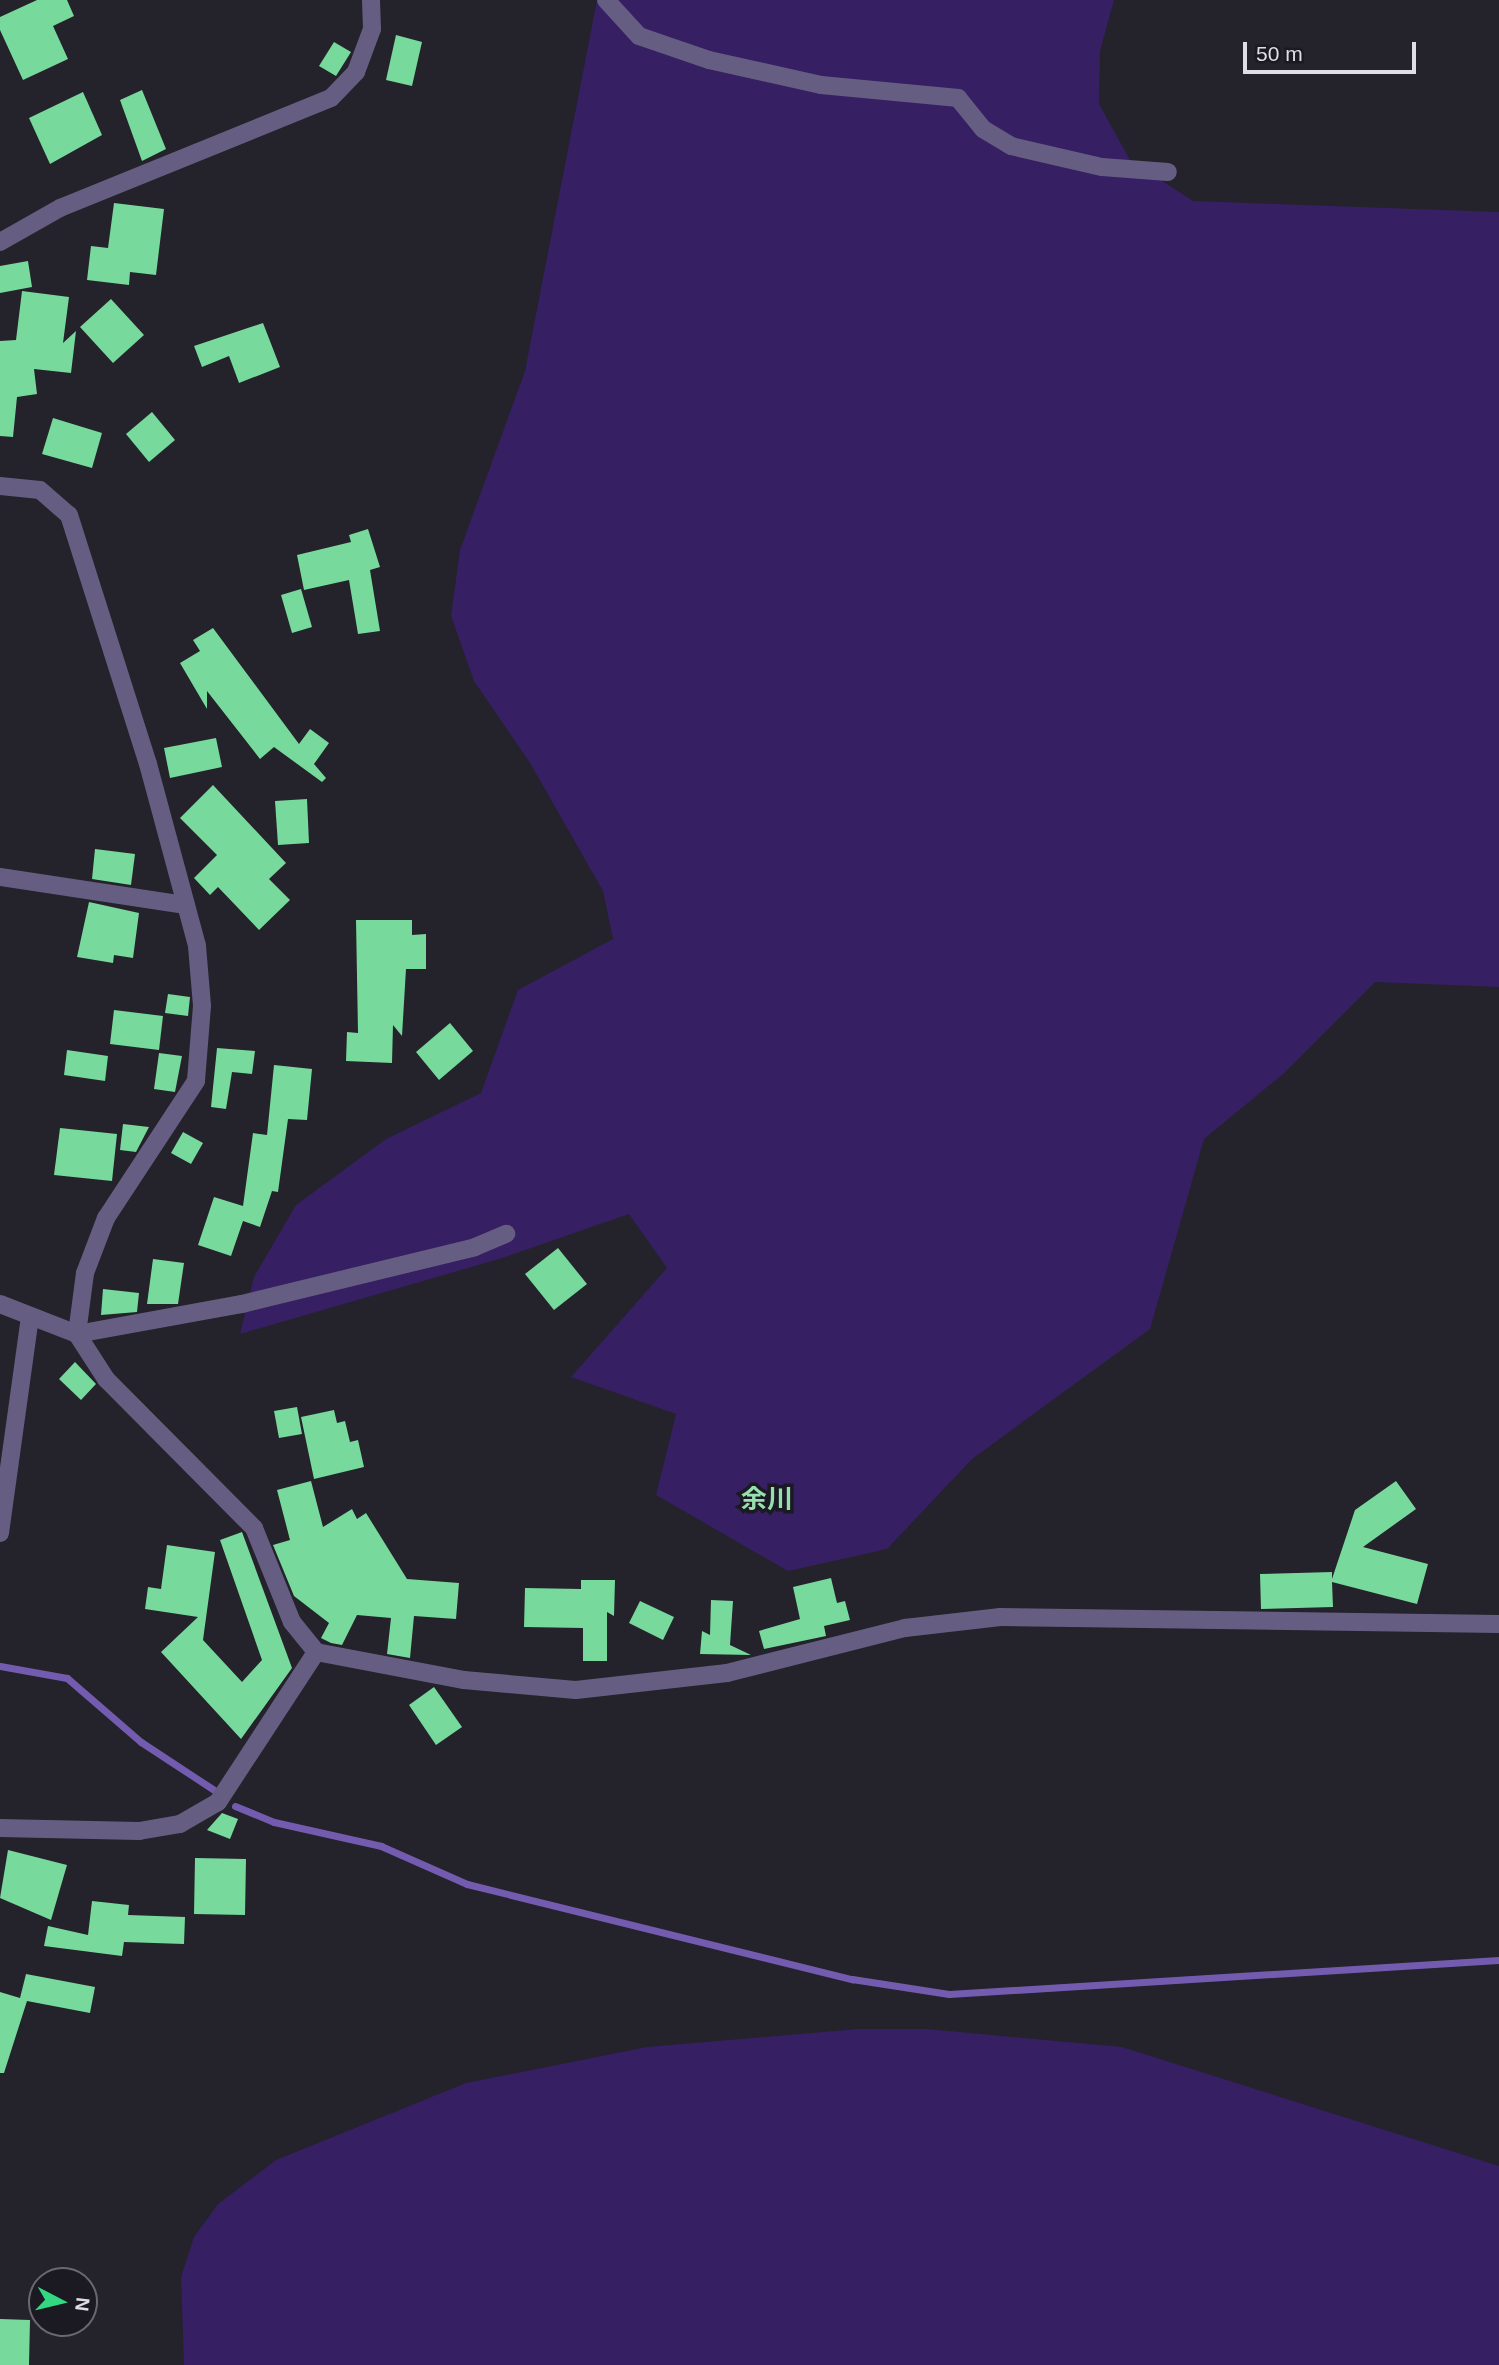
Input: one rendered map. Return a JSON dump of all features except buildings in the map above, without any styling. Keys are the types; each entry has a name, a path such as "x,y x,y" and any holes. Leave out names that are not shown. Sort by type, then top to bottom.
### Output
{"street":[{"path":"0,242 60,208 331,97 356,72 372,29 371,0"},
{"path":"606,0 639,36 709,60 821,85 958,98 983,129 1012,146 1102,167 1168,172"},
{"path":"0,486 40,490 69,515 149,764 197,946 202,1006 196,1081 106,1218 85,1273 77,1334 106,1379 254,1528 292,1622 316,1652 464,1680 576,1690 727,1673 905,1628 1000,1617 1499,1624"},
{"path":"0,877 186,905"},
{"path":"0,1304 30,1318 77,1334 255,1301 475,1247 506,1234"},
{"path":"0,1532 30,1318"},
{"path":"0,1828 139,1831 180,1824 219,1802 316,1652"}],"shaded area":[{"path":"597,0 1114,0 1100,51 1099,104 1130,160 1193,201 1499,212 1499,987 1375,982 1283,1074 1204,1139 1150,1329 972,1459 887,1549 788,1571 656,1495 676,1414 571,1377 667,1268 629,1214 499,1259 240,1334 254,1277 296,1205 386,1139 481,1093 518,990 613,939 603,891 530,763 474,681 451,616 460,550 525,371"},
{"path":"858,2029 927,2029 1122,2047 1499,2166 1499,2365 184,2365 181,2277 194,2237 218,2204 276,2160 466,2083 647,2047"}],"waterway":[{"path":"0,1666 67,1678 141,1742 214,1790"},
{"path":"235,1806 274,1822 381,1846 467,1884 852,1979 949,1994 1499,1960"}],"district":[{"name":"余川","path":"767,1500"}]}
